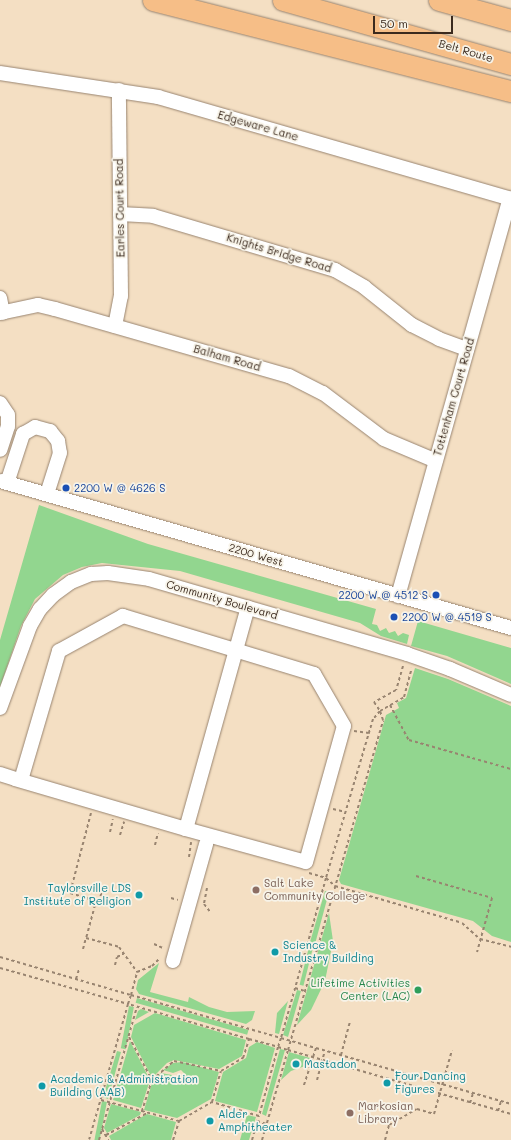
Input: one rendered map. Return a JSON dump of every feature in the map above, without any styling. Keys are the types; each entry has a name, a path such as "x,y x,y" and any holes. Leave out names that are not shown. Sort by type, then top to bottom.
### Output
{"highway":[{"path":"153,0 511,91"},
{"name":"Belt Route","path":"283,0 511,64"},
{"path":"439,0 511,20"}],"street":[{"name":"Edgeware Lane","path":"0,73 158,97 510,198"},
{"name":"Earles Court Road","path":"115,326 121,296 119,90"},
{"name":"Tottenham Court Road","path":"398,596 510,198"},
{"name":"Knights Bridge Road","path":"120,214 153,216 335,270 364,287 412,325 439,339 468,349"},
{"path":"0,298 1,313"},
{"name":"Balham Road","path":"1,313 38,305 115,326 304,382 323,393 384,439 436,461"},
{"path":"0,403 8,415 8,426 0,450"},
{"path":"3,482 23,434 35,427 50,431 58,440 60,453 47,494"},
{"name":"2200 West","path":"3,482 511,628"},
{"name":"Community Boulevard","path":"0,708 30,626 53,594 71,582 91,574 124,574 248,608 434,663 511,695"},
{"path":"189,834 236,648 248,608"},
{"path":"0,774 189,834 306,862 344,726 314,674 236,648 123,616 59,651 21,780"},
{"path":"173,961 206,844"}],"path":[{"path":"262,1140 383,720 380,711 374,702 396,690 403,666"},
{"path":"252,1140 368,734 375,714 404,696 413,667"},
{"path":"390,705 408,740 511,769"},
{"path":"352,730 368,734"},
{"path":"330,808 346,812"},
{"path":"91,812 70,893 99,902"},
{"path":"110,832 114,818"},
{"path":"120,835 125,821"},
{"path":"155,845 159,830"},
{"path":"187,862 189,834"},
{"path":"416,876 492,898 476,952"},
{"path":"326,878 335,886 462,923 480,938 511,947"},
{"path":"82,949 95,905 99,902 103,887"},
{"path":"171,898 177,900 177,898"},
{"path":"86,938 119,947 137,972"},
{"path":"137,972 152,966 160,959 163,946 154,944"},
{"path":"307,946 317,948"},
{"path":"115,965 118,956 123,954"},
{"path":"0,957 511,1104"},
{"path":"0,969 128,1004 511,1114"},
{"path":"76,979 79,969"},
{"path":"89,1140 137,972"},
{"path":"295,988 305,991"},
{"path":"99,1140 137,1007"},
{"path":"341,1055 350,1022"},
{"path":"129,1036 152,1080"},
{"path":"142,1111 152,1080 174,1061 221,1071 244,1058 249,1039"},
{"path":"304,1086 316,1048"},
{"path":"385,1140 389,1125 417,1109 434,1114 452,1050"},
{"path":"317,1080 325,1051"},
{"path":"173,1140 179,1121 212,1102 221,1071"},
{"path":"470,1103 473,1093"},
{"path":"101,1100 179,1121"},
{"path":"498,1111 501,1101"},
{"path":"212,1102 259,1116"},
{"path":"106,1136 147,1112"},
{"path":"257,1121 266,1124"},
{"path":"102,1129 108,1140"}],"green space":[{"path":"39,505 148,544 376,609 372,624 377,625 380,631 386,628 389,633 395,631 398,636 403,633 409,635 407,644 381,636 360,623 180,571 102,563 82,567 63,575 35,599 21,626 0,687 0,640"},
{"path":"418,621 511,648 511,684 447,656 411,646"},
{"path":"415,668 448,679 511,706 511,942 492,936 473,921 341,884 339,880 386,715 399,708 397,703 406,698"},
{"path":"325,891 329,892 315,944 310,942"},
{"path":"329,913 333,941 325,981 311,1010 297,1025"},
{"path":"309,947 313,948 303,986 300,985"},
{"path":"159,963 150,992 188,1002 189,997 209,1007 227,1012 255,1011 252,1020 246,1024 139,994 136,989 138,980"},
{"path":"297,990 301,991 288,1037 283,1035"},
{"path":"137,998 249,1030 247,1035 136,1003"},
{"path":"288,1001 279,1034 275,1033 277,1013"},
{"path":"129,1006 134,1007 126,1049 121,1048"},
{"path":"141,1009 149,1012 135,1020 138,1011"},
{"path":"155,1013 246,1040 242,1056 219,1069 174,1060 167,1063 152,1078 131,1037 134,1025"},
{"path":"130,1041 150,1080 141,1108 113,1100"},
{"path":"257,1042 275,1048 257,1112 215,1101 223,1072 246,1058 249,1047"},
{"path":"280,1049 285,1050 266,1116 262,1114"},
{"path":"117,1051 121,1052 108,1099 103,1097"},
{"path":"289,1052 310,1058 308,1065 291,1071 281,1080"},
{"path":"182,1062 219,1072 211,1099 177,1118 144,1110 152,1083 161,1073 172,1075 171,1080 176,1085 184,1083 186,1075 181,1070 173,1073 163,1070 173,1063"},
{"path":"102,1101 107,1102 100,1140 94,1140"},
{"path":"111,1104 141,1112 140,1115 107,1133 104,1128"},
{"path":"147,1114 176,1122 171,1140 111,1140 109,1136"},
{"path":"247,1115 256,1117 249,1140 240,1140"}],"place":[{"name":"2200 W @ 4626 S","path":"66,488"},
{"name":"2200 W @ 4512 S","path":"436,595"},
{"name":"2200 W @ 4519 S","path":"394,617"},
{"name":"Salt Lake Community College","path":"256,890"},
{"name":"Taylorsville LDS Institute of Religion","path":"139,895"},
{"name":"Science & Industry Building","path":"275,952"},
{"name":"Lifetime Activities Center (LAC)","path":"418,990"},
{"name":"Mastadon","path":"296,1064"},
{"name":"Four Dancing Figures","path":"387,1083"},
{"name":"Academic & Administration Building (AAB)","path":"42,1086"},
{"name":"Markosian Library","path":"350,1113"},
{"name":"Alder Amphitheater","path":"210,1121"}]}
